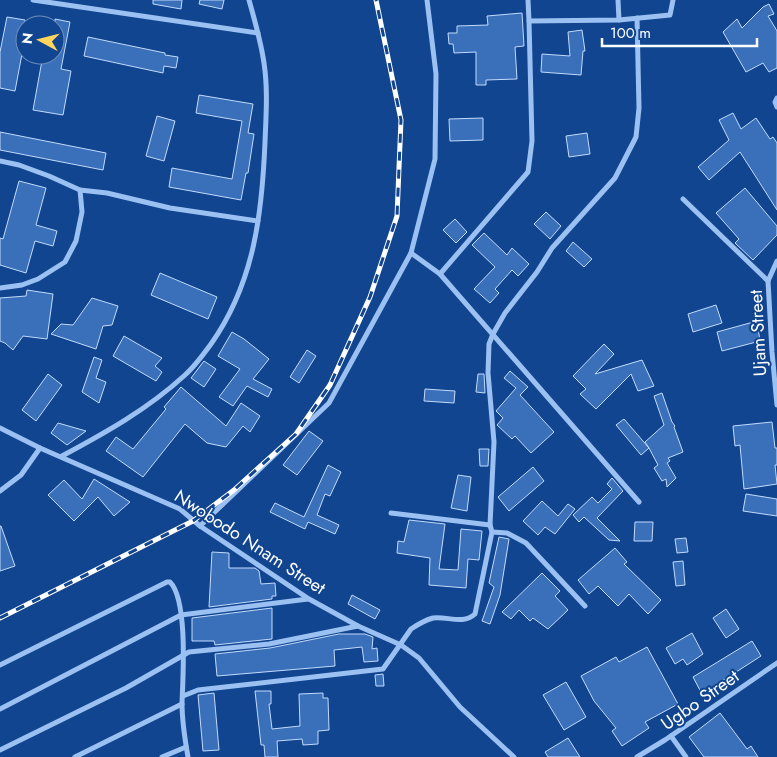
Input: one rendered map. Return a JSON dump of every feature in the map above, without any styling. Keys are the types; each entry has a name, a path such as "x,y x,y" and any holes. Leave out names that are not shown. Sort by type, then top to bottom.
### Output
{"street":[{"path":"33,0 258,33"},
{"path":"62,456 108,431 147,406 186,375 224,326 235,305 252,254 264,169 266,91 264,63 249,0"},
{"path":"200,526 329,404 410,253 435,159 436,74 427,0"},
{"path":"440,274 528,172 532,140 528,0"},
{"path":"618,0 619,20"},
{"path":"529,21 619,20 670,15 672,0"},
{"path":"183,696 198,690 382,669 411,629 431,618 462,620 475,614 492,532 490,526 494,442 488,373 490,344 493,334 505,313 552,248 615,178 636,137 639,108 637,18"},
{"path":"777,98 777,107"},
{"path":"0,161 19,165 80,190 107,193 170,208 258,221"},
{"path":"0,288 22,285 38,280 65,262 76,241 82,212 80,190"},
{"path":"683,199 768,281"},
{"path":"410,253 440,274 639,502"},
{"name":"Ujam Street","path":"777,261 768,281 777,405"},
{"name":"Nwobodo Nnam Street","path":"0,428 40,448 180,509 200,526 309,599 358,626 401,645 420,658 460,707 514,757"},
{"path":"0,492 21,475 40,448"},
{"path":"391,513 490,526"},
{"path":"492,532 507,533 526,543 585,606"},
{"path":"0,665 170,582 174,588 181,615 184,654 182,704 188,757"},
{"path":"0,709 181,615 309,599"},
{"path":"0,750 126,688 184,654 194,651 269,644 358,626"},
{"name":"Ugbo Street","path":"637,757 671,736 777,663"},
{"path":"75,757 182,704"},
{"path":"671,736 686,757"},
{"path":"162,757 186,747"}],"building":[{"path":"153,0 182,0 181,9 153,4"},
{"path":"200,0 224,0 222,9 199,4"},
{"path":"769,4 774,14 768,16 777,31 777,68 769,72 763,63 746,72 723,32 737,19 742,28 763,7"},
{"path":"522,13 524,46 515,47 517,79 486,80 486,85 476,85 476,52 454,53 453,44 449,44 448,33 457,33 457,26 488,25 487,16"},
{"path":"7,17 15,18 15,65 20,65 15,91 0,88 0,52"},
{"path":"65,21 70,22 65,48"},
{"path":"582,30 585,51 583,51 581,75 541,72 542,54 570,56 568,32"},
{"path":"88,37 178,57 176,68 164,66 163,73 84,56"},
{"path":"41,65 62,65 61,69 71,71 63,115 33,110"},
{"path":"199,95 253,104 248,133 254,134 248,173 246,173 241,200 169,187 172,168 232,179 242,121 196,113"},
{"path":"733,113 741,129 756,118 770,139 773,137 777,143 777,210 740,152 709,180 698,167 729,140 719,120"},
{"path":"157,116 175,121 164,161 146,156"},
{"path":"483,118 483,140 450,141 449,119"},
{"path":"0,132 106,153 103,170 0,150"},
{"path":"587,133 590,154 569,157 566,136"},
{"path":"19,181 46,188 36,225 57,231 53,246 35,241 26,273 0,265 0,238 3,239"},
{"path":"745,188 777,226 777,235 753,260 735,243 739,239 716,213"},
{"path":"546,212 561,226 550,239 534,224"},
{"path":"455,219 467,232 456,243 443,230"},
{"path":"484,233 507,255 512,248 529,264 518,276 512,270 495,289 499,293 490,303 474,289 495,267 472,245"},
{"path":"573,242 592,259 584,267 566,251"},
{"path":"160,273 217,297 208,319 151,295"},
{"path":"27,290 53,294 47,339 23,336 13,350 0,341 0,298 26,296"},
{"path":"92,298 118,306 112,325 103,326 96,349 51,334 61,324 73,325"},
{"path":"716,305 722,323 693,332 688,314"},
{"path":"757,321 760,341 722,351 717,332"},
{"path":"232,332 269,359 253,379 272,389 268,397 247,386 233,406 219,397 240,369 218,356"},
{"path":"124,336 162,358 155,366 162,372 156,381 113,356"},
{"path":"604,344 614,354 595,374 642,360 654,386 638,391 631,374 596,409 580,394 586,389 573,376"},
{"path":"307,350 316,356 299,383 290,377"},
{"path":"94,357 102,360 96,378 106,382 99,403 82,392"},
{"path":"204,361 216,369 204,387 191,378"},
{"path":"510,371 528,387 520,395 554,432 531,453 515,436 512,439 497,425 503,418 496,411 516,388 504,378"},
{"path":"48,374 62,385 36,421 22,410"},
{"path":"478,374 484,374 485,393 476,392"},
{"path":"181,387 226,426 241,403 260,416 250,432 243,426 226,447 207,443 185,424 143,477 106,451 116,437 133,449 166,409 164,407"},
{"path":"425,389 455,391 454,403 424,401"},
{"path":"662,393 683,452 668,458 670,461 667,463 676,478 667,487 666,479 662,481 654,468 658,465 645,442 664,425 654,396"},
{"path":"624,419 649,448 641,455 616,425"},
{"path":"772,422 775,448 777,448 777,465 775,465 777,484 744,489 740,445 735,446 733,426"},
{"path":"58,423 86,431 67,445 51,433"},
{"path":"309,431 323,441 297,475 283,465"},
{"path":"479,449 489,449 488,466 480,466"},
{"path":"328,465 341,472 330,496 325,494 317,515 339,525 335,534 308,522 305,529 270,512 275,503 304,517"},
{"path":"533,467 544,481 509,511 498,497"},
{"path":"458,475 471,477 467,511 451,508"},
{"path":"612,478 623,491 597,518 620,541 609,540 584,517 579,522 573,515 592,497 598,503 612,489 607,484"},
{"path":"94,479 130,502 114,516 98,497 74,521 48,495 64,480 82,499"},
{"path":"746,494 777,499 777,516 743,511"},
{"path":"542,501 558,516 568,504 575,509 555,534 545,527 538,535 523,521"},
{"path":"409,520 445,524 439,569 458,570 461,529 482,531 479,560 468,559 466,588 429,585 430,558 397,553 398,541 404,542"},
{"path":"635,522 653,522 652,541 634,541"},
{"path":"0,526 15,566 0,571"},
{"path":"499,537 509,539 500,595 490,624 482,621 494,587 489,583"},
{"path":"686,538 688,552 677,553 675,539"},
{"path":"615,548 627,562 624,564 661,600 648,614 629,594 618,606 598,586 589,594 578,580"},
{"path":"212,552 229,553 229,568 255,568 259,571 261,584 275,583 276,596 272,596 272,599 209,607"},
{"path":"683,561 685,585 676,586 673,562"},
{"path":"542,573 560,591 555,596 568,610 548,629 533,618 530,621 519,610 511,619 502,612"},
{"path":"352,595 380,610 375,619 348,604"},
{"path":"272,608 272,639 215,645 214,641 192,641 192,618"},
{"path":"726,609 739,629 726,638 713,618"},
{"path":"692,633 703,654 687,665 683,659 675,664 666,648"},
{"path":"339,634 365,634 373,637 372,649 377,648 378,661 364,662 362,647 334,650 335,666 217,676 215,654 270,648"},
{"path":"752,641 761,656 719,683 720,687 703,696 693,677"},
{"path":"647,647 678,704 645,722 649,728 622,746 612,731 616,728 594,701 581,676 616,657 619,662"},
{"path":"383,674 384,686 376,686 375,675"},
{"path":"566,682 586,717 564,730 543,695"},
{"path":"255,691 271,691 271,704 269,704 272,729 300,726 299,694 323,693 323,698 328,698 329,730 318,731 318,744 303,745 302,739 277,741 278,757 265,757 264,745 261,745"},
{"path":"214,693 219,750 203,751 198,695"},
{"path":"720,713 747,749 751,746 758,757 704,757 689,737"},
{"path":"568,738 580,757 548,757 545,752"}],"railway":[{"path":"0,618 193,521 234,490 296,434 330,385 370,297 397,216 401,120 376,0"}]}
